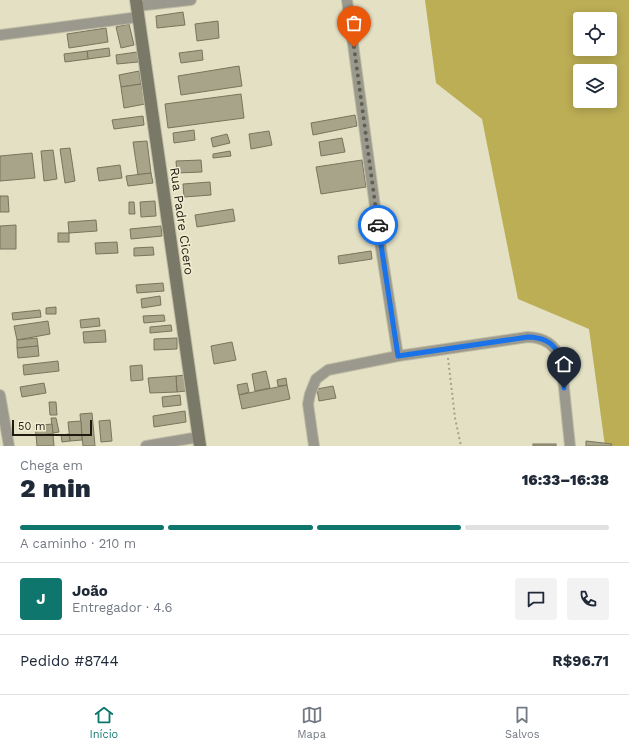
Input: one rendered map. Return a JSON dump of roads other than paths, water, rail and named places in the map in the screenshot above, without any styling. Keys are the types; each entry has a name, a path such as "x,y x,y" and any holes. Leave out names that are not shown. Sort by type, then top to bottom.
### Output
{"street":[{"path":"0,35 137,8 191,0"},
{"path":"348,0 379,236 398,356"},
{"name":"Rua Padre Cicero","path":"137,8 200,442"},
{"path":"314,446 308,404 316,379 328,370 398,356 528,337 548,341 557,350 561,359 570,446"},
{"path":"0,395 9,446"},
{"path":"146,446 200,442"}]}
